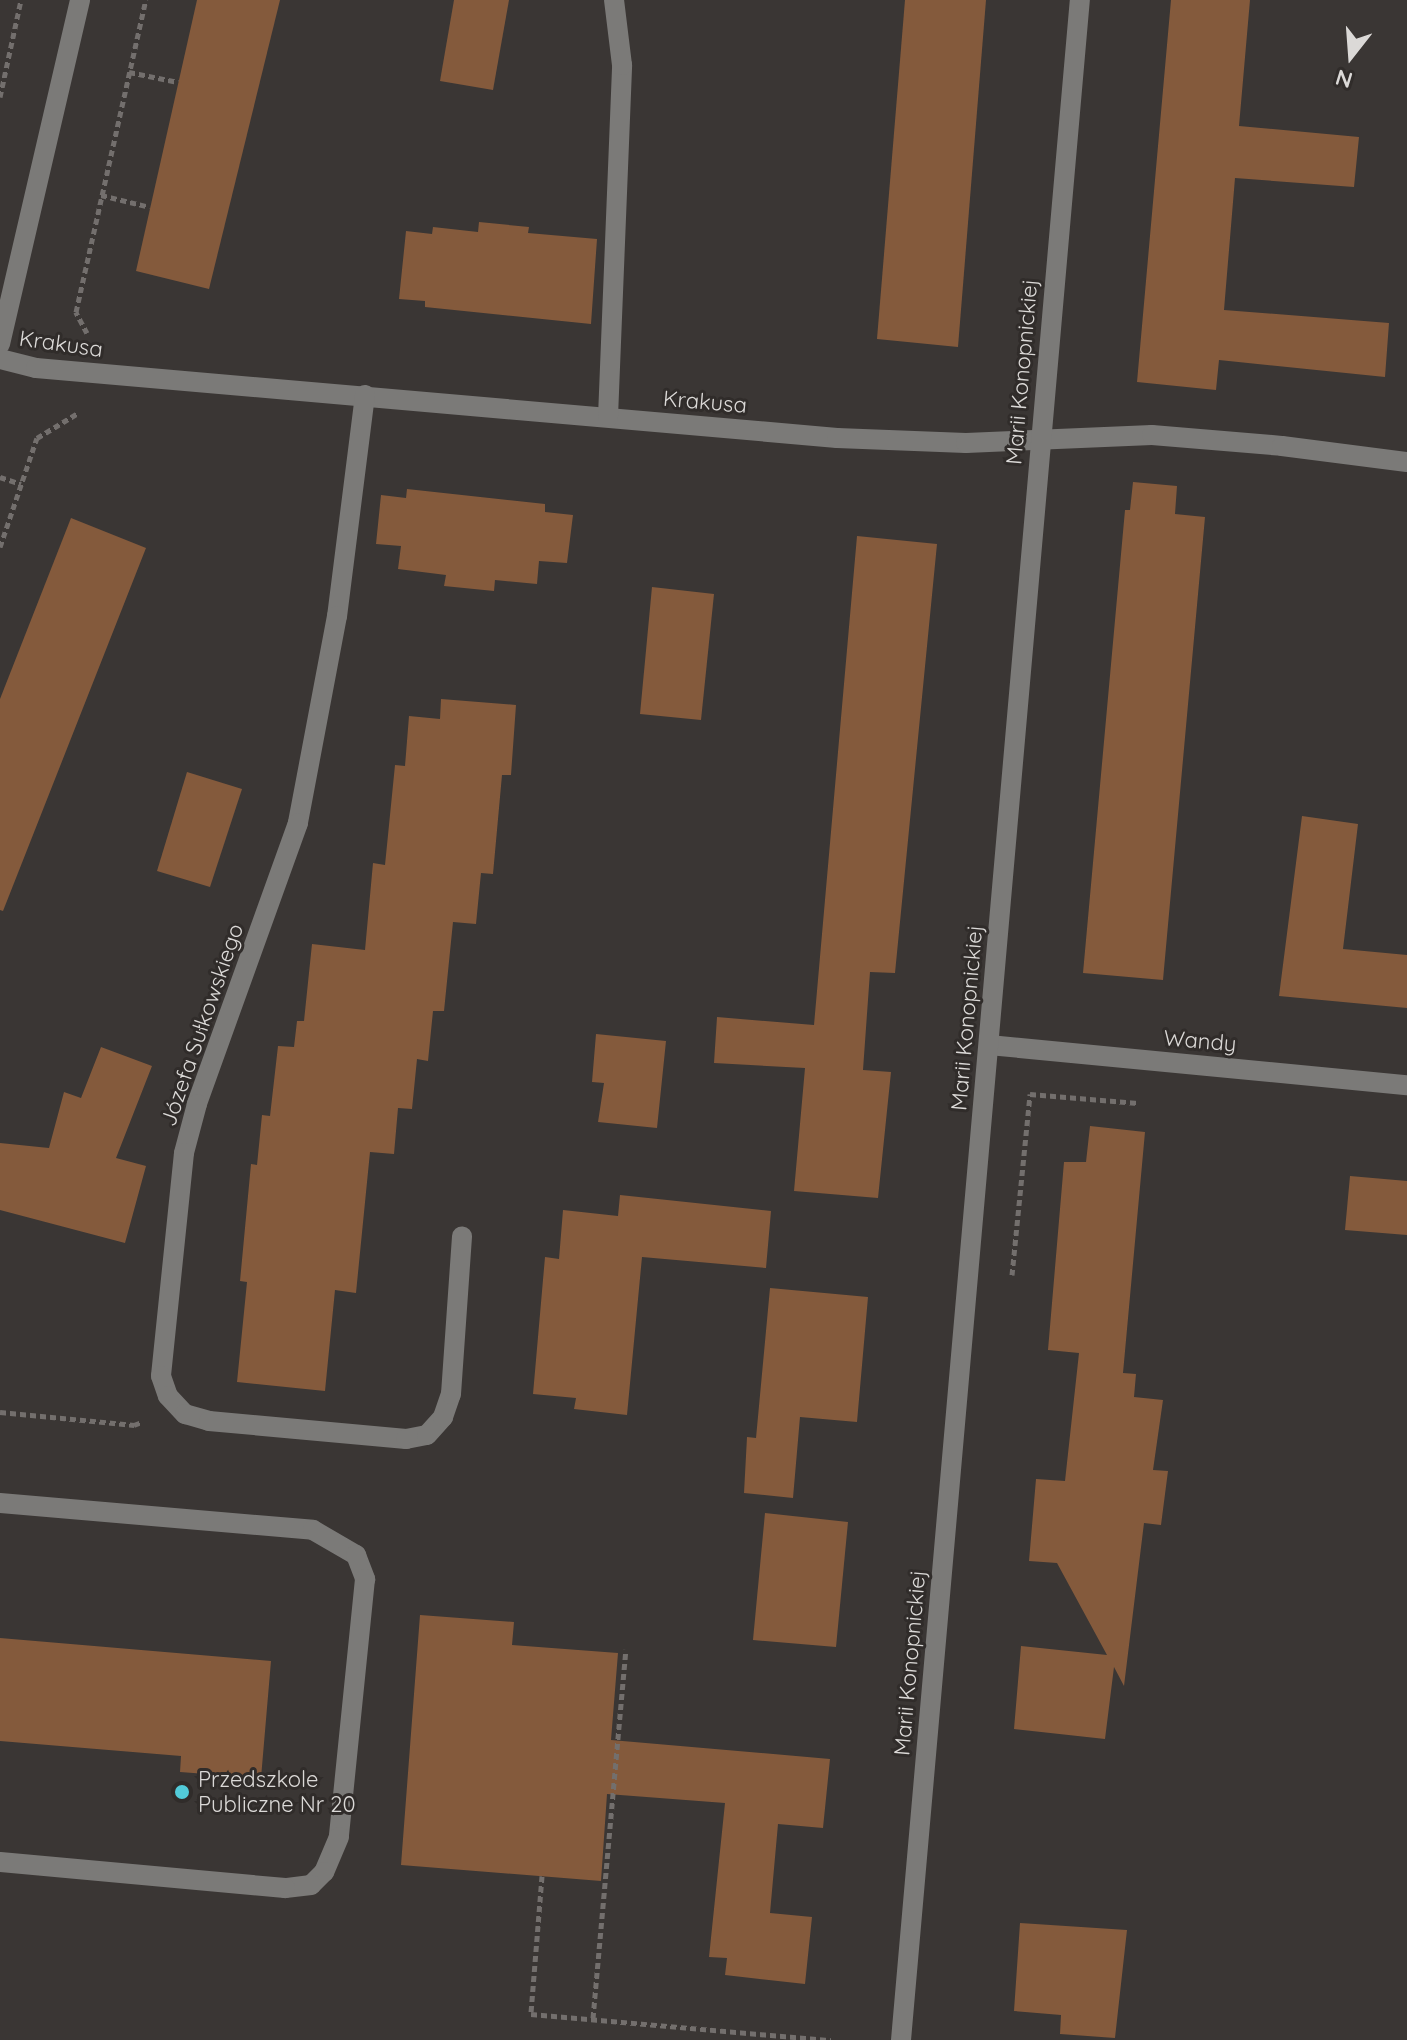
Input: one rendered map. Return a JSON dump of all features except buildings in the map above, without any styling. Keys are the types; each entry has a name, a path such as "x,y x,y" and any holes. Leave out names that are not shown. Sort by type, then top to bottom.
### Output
{"street":[{"path":"0,344 80,0"},
{"path":"608,417 622,65 614,0"},
{"name":"Marii Konopnickiej","path":"901,2040 1080,0"},
{"name":"Krakusa","path":"0,359 36,368 890,441 1039,441 1152,435 1407,462"},
{"name":"Józefa Sułkowskiego","path":"179,1407 168,1396 161,1376 184,1153 197,1104 298,823 337,616 365,395"},
{"name":"Wandy","path":"989,1045 1407,1085"},
{"path":"179,1407 185,1414 209,1421 406,1439 427,1435 443,1417 451,1394 462,1236"},
{"path":"0,1503 313,1530 356,1555 365,1579 339,1837 324,1872 311,1885 285,1888 0,1862"}],"path":[{"path":"0,97 21,0"},
{"path":"86,342 87,330 76,312 146,0"},
{"path":"129,72 178,82"},
{"path":"101,195 150,207"},
{"path":"0,547 37,438 80,412 81,404"},
{"path":"0,477 21,484"},
{"path":"1011,1285 1030,1094 1140,1103"},
{"path":"0,1412 134,1425 179,1407"},
{"path":"593,2018 626,1649"},
{"path":"542,1876 531,2014 831,2040"}],"place":[{"name":"Przedszkole Publiczne Nr 20","path":"182,1792"}]}
